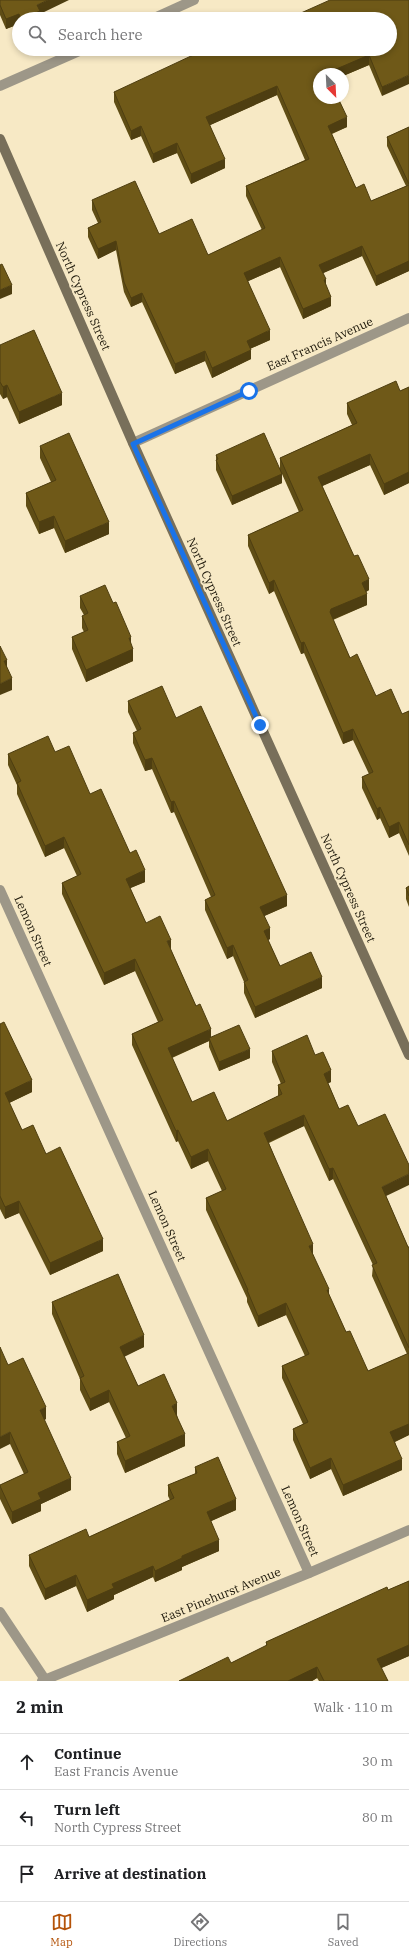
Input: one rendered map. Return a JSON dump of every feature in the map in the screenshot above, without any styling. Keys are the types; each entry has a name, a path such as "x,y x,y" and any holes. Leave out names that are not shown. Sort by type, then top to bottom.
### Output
{"street":[{"path":"167,12 194,0"},
{"path":"0,86 68,56"},
{"name":"North Cypress Street","path":"0,139 133,444 409,1055"},
{"name":"East Francis Avenue","path":"133,444 409,318"},
{"name":"Lemon Street","path":"0,890 310,1573"},
{"name":"East Pinehurst Avenue","path":"45,1681 310,1573 409,1530"},
{"path":"0,1612 45,1681"}],"building":[{"path":"0,0 48,0 37,5 40,11 12,12 12,17 6,19 0,5"},
{"path":"330,0 409,0 409,75 382,87 369,56 397,56 397,12 303,12"},
{"path":"191,56 367,56 339,68 313,68 313,104 341,104 347,117 328,126 356,188 364,184 371,201 409,185 409,261 376,276 362,246 319,265 326,279 324,280 331,297 303,309 280,257 244,273 270,330 247,341 251,350 212,368 205,351 175,364 142,293 131,298 124,282 116,241 98,249 88,228 101,222 92,200 135,181 159,234 192,219 208,255 265,228 246,186 309,159 277,86 206,117 225,159 191,174 177,143 153,154 141,126 131,131 114,92"},
{"path":"409,127 409,184 387,137"},
{"path":"2,264 12,285 0,290 0,265"},
{"path":"34,330 62,393 19,412 7,385 3,387 0,382 0,345"},
{"path":"396,381 400,391 409,387 409,472 384,484 370,454 318,477 354,556 358,555 369,579 362,583 367,594 331,609 330,612 350,658 357,654 376,696 391,689 402,714 409,711 409,845 399,822 389,827 380,807 377,809 362,777 373,772 353,729 343,733 304,642 301,643 274,580 269,583 248,535 303,510 280,458 357,423 347,403"},
{"path":"69,433 109,522 65,541 54,516 39,522 26,493 56,480 40,446"},
{"path":"264,433 282,474 232,496 216,460 218,459 216,455"},
{"path":"105,585 113,603 116,602 131,637 129,638 133,649 86,670 72,637 88,630 82,616 88,613 80,596"},
{"path":"0,646 7,660 4,661 12,678 0,684"},
{"path":"162,686 176,718 201,706 287,895 260,907 270,928 264,931 280,966 311,952 322,977 255,1007 244,982 248,980 233,945 227,948 205,900 215,895 174,801 171,802 152,758 145,760 133,733 141,729 128,701"},
{"path":"48,736 55,752 69,746 90,794 101,789 130,853 136,850 145,870 126,879 146,923 160,916 171,940 167,941 196,1006 200,1004 211,1029 168,1048 192,1102 214,1092 227,1121 282,1094 278,1085 285,1082 272,1051 307,1035 315,1055 323,1052 331,1070 324,1074 339,1109 348,1105 358,1126 385,1114 409,1165 409,1174 382,1187 409,1247 409,1348 372,1265 377,1263 333,1168 329,1169 304,1115 264,1133 313,1244 309,1246 329,1289 327,1290 346,1332 350,1331 368,1371 409,1353 409,1424 390,1432 402,1459 343,1485 331,1458 310,1468 293,1429 308,1422 282,1366 309,1354 286,1303 258,1316 248,1290 206,1198 226,1189 208,1149 191,1157 178,1130 176,1131 132,1034 163,1020 135,959 104,973 62,883 81,874 64,837 45,846 17,783 21,781 8,754"},
{"path":"409,886 409,896 406,888"},
{"path":"4,1022 32,1080 5,1093 22,1130 33,1125 46,1154 60,1147 103,1239 50,1263 19,1201 5,1207 0,1196 0,1024"},
{"path":"239,1025 250,1049 219,1062 209,1038"},
{"path":"118,1274 144,1335 120,1347 138,1386 164,1374 177,1403 172,1406 185,1434 125,1461 117,1442 130,1436 109,1390 90,1399 80,1378 84,1376 52,1302"},
{"path":"0,1347 8,1365 23,1358 46,1407 40,1410 71,1478 38,1493 41,1499 12,1512 0,1485 28,1472 10,1432 0,1437"},
{"path":"218,1457 236,1499 207,1512 219,1540 182,1556 182,1558 155,1571 153,1566 112,1584 114,1588 87,1600 76,1575 45,1589 29,1555 86,1529 89,1537 174,1498 168,1485 197,1473 195,1467"},
{"path":"409,1581 409,1645 377,1659 388,1681 324,1681 317,1667 288,1681 179,1681 228,1657 231,1663 267,1645 266,1642 387,1587 388,1590"}],"route":[{"path":"249,391 133,444 260,725"}]}
